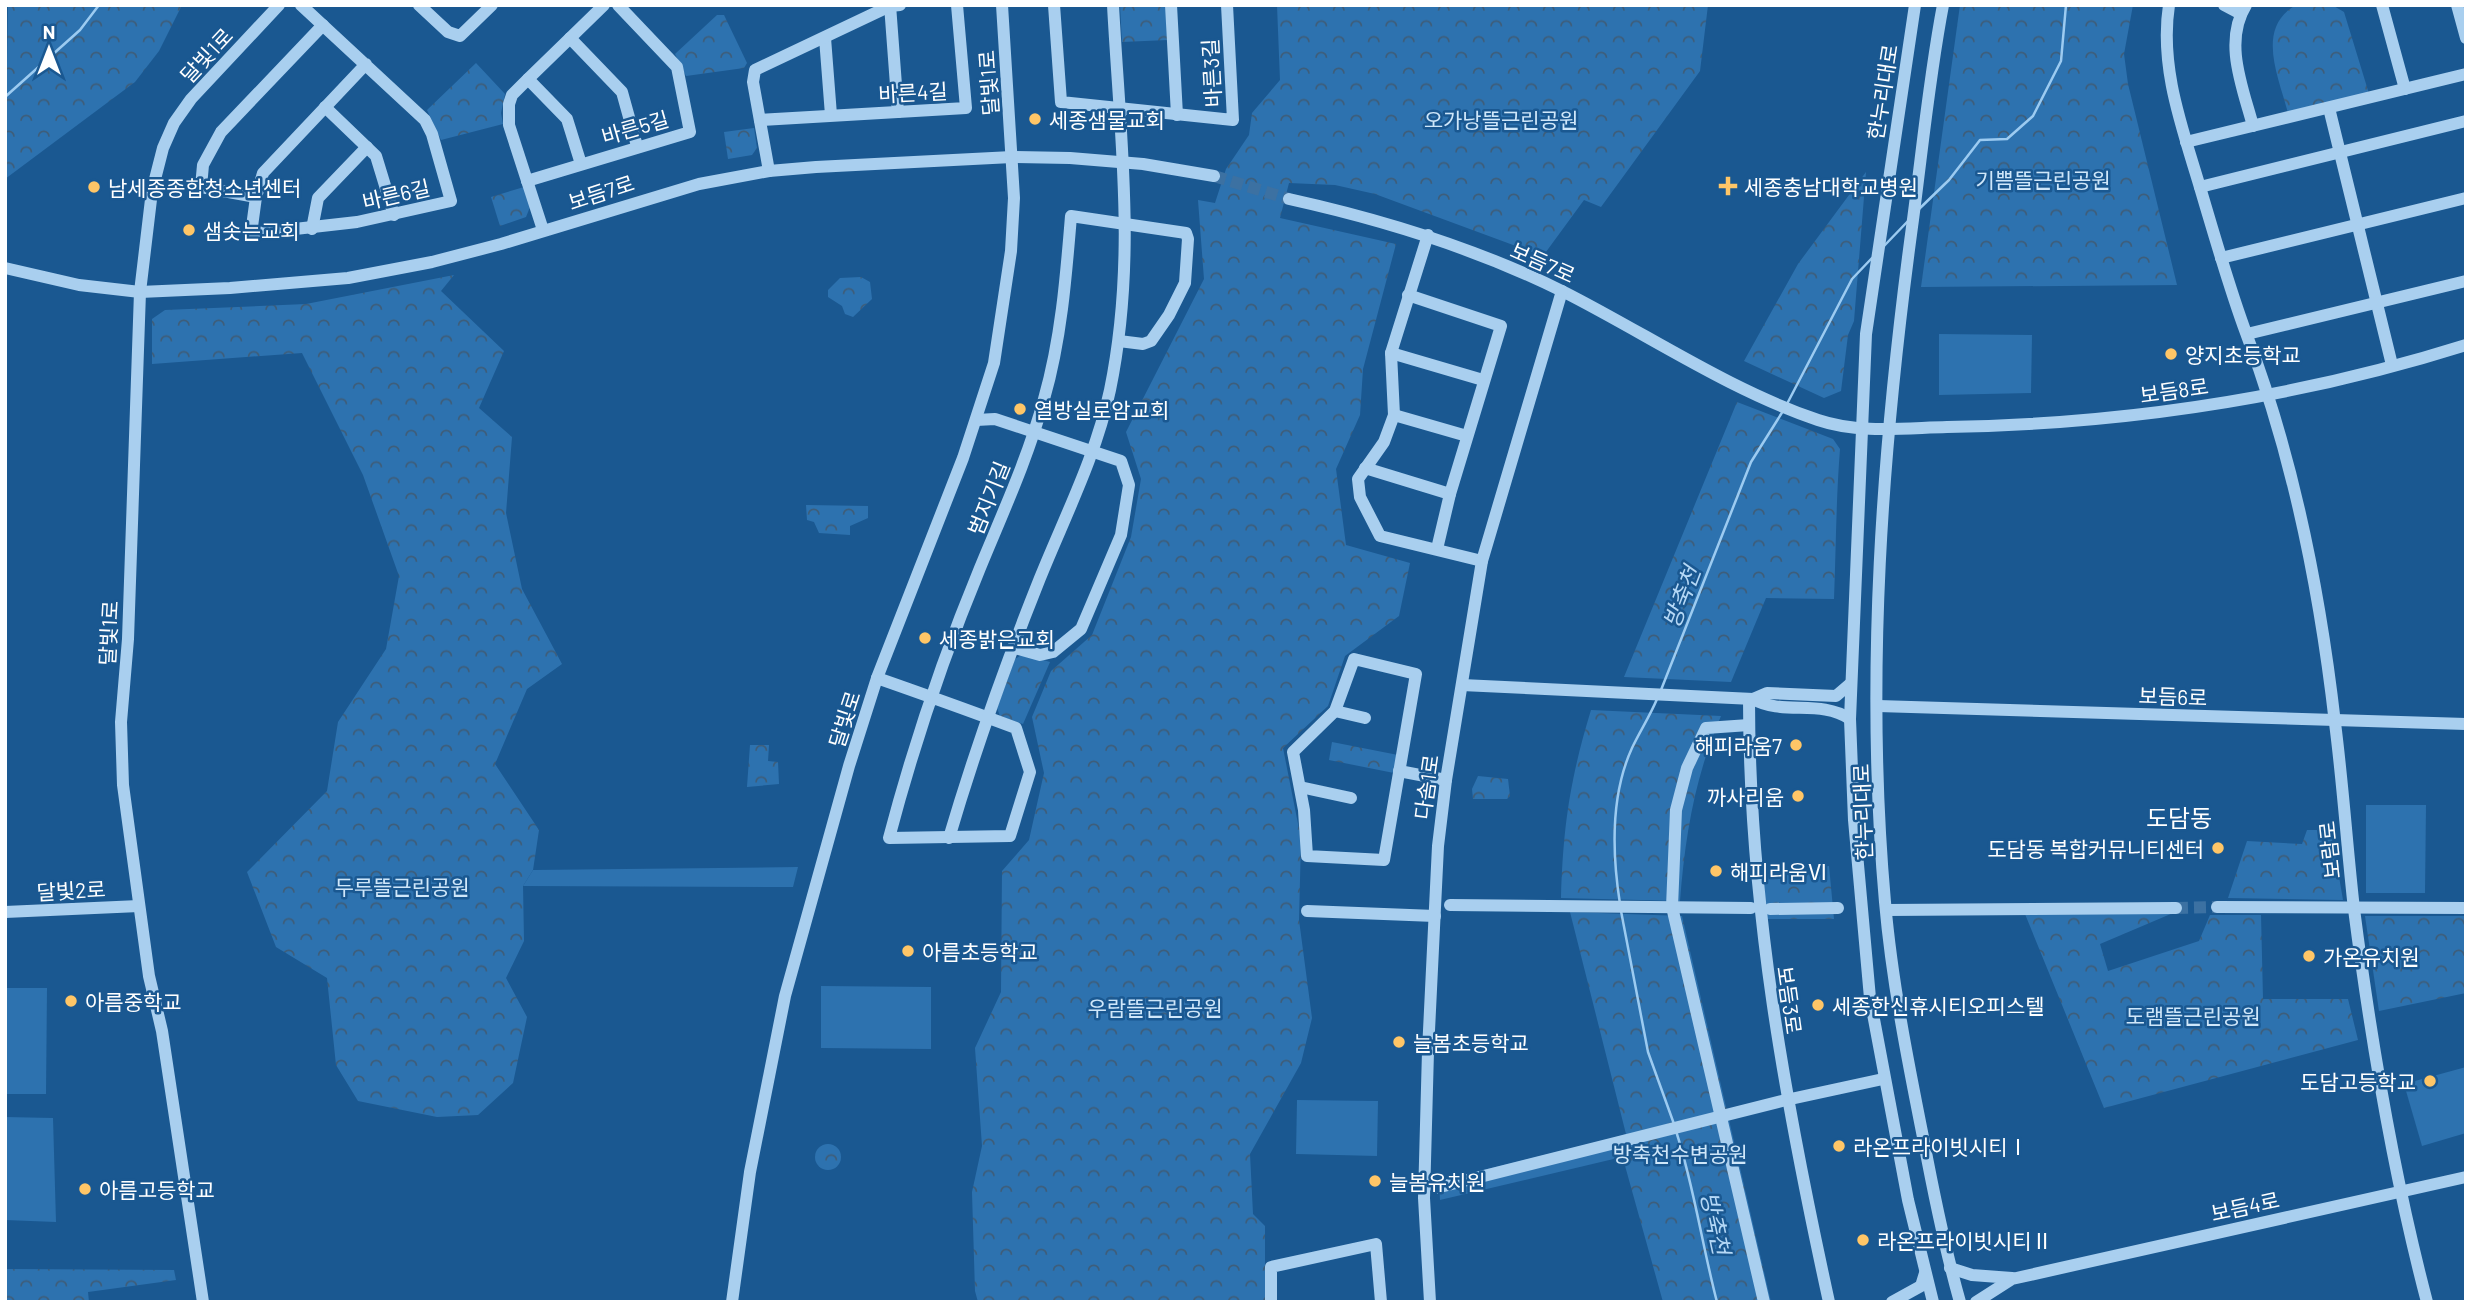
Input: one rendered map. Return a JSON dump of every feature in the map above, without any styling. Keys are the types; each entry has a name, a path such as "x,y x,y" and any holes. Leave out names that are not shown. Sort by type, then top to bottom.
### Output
{"street":[{"name":"달빛1로","path":"203,1302 162,1031 149,976 123,785 121,722 128,639 140,292 152,191 163,148 174,123 191,99 279,5"},
{"name":"바른6길","path":"256,197 251,234 312,229 394,215 451,201 432,134 425,120 301,5"},
{"path":"419,5 448,32 460,36 492,5"},
{"path":"543,230 508,115 512,95 604,5"},
{"name":"바른5길","path":"527,181 690,132 677,66 618,5"},
{"path":"769,171 753,82 755,71 890,6 900,5"},
{"name":"바른4길","path":"760,120 966,108 957,5"},
{"name":"달빛1로","path":"1002,5 1012,158"},
{"name":"바른3길","path":"1054,5 1061,102 1233,120 1227,5"},
{"path":"877,678 989,718 1016,728 1030,772 1010,836 949,838 989,718 1091,452 1109,393 1126,285 1113,5"},
{"path":"1171,5 1177,115"},
{"name":"한누리대로","path":"1914,5 1866,334 1850,719 1854,820 1870,998 1883,1079 1933,1302"},
{"name":"한누리대로","path":"1943,5 1885,428 1878,604 1878,706 1886,910 1898,1006 1950,1268 1960,1302"},
{"name":"보람로","path":"2169,5 2165,56 2186,142 2231,298 2267,395 2289,474 2315,592 2335,720 2354,908 2376,1068 2400,1192 2427,1302"},
{"path":"2224,5 2243,9 2236,33 2235,57 2253,126"},
{"path":"2382,5 2405,89"},
{"path":"2457,5 2466,38"},
{"path":"890,6 898,112"},
{"path":"323,26 221,132 203,165 201,187 256,197 263,173 366,64"},
{"path":"570,38 622,92 637,146"},
{"path":"825,38 831,116"},
{"path":"2186,142 2466,74"},
{"path":"528,79 567,119 581,164"},
{"path":"324,107 376,156 394,215"},
{"path":"2329,107 2392,365"},
{"path":"2200,187 2466,121"},
{"path":"312,229 318,198 367,147"},
{"name":"보듬7로","path":"5,268 79,285 140,292 348,278 432,262 663,193 769,171 1012,158 1122,162 1214,176"},
{"name":"달빛로","path":"732,1302 750,1172 785,996 849,766 877,678 976,420 994,363 1011,251 1014,198 1012,158"},
{"path":"2221,258 2466,198"},
{"name":"보듬7로","path":"1289,199 1382,220 1428,236 1562,291 1766,398 1820,421 1860,428"},
{"name":"범지기길","path":"949,838 888,838 932,698 1034,432 1059,331 1071,216 1186,233 1188,265 1181,292 1152,341 1143,344 1119,341"},
{"path":"1428,236 1391,353 1394,415 1384,442 1359,479 1360,497 1380,536 1482,561"},
{"path":"2246,334 2466,281"},
{"name":"다솜1로","path":"1426,1300 1424,1190 1438,846 1446,780 1482,561 1562,291"},
{"path":"1408,295 1501,326 1450,494 1437,550"},
{"name":"보듬8로","path":"1885,428 2015,426 2191,408 2332,383 2466,345"},
{"path":"1391,353 1483,380"},
{"path":"1394,415 1467,436"},
{"path":"976,420 995,419 1121,461 1129,485 1121,535 1081,629 1053,652 1040,655 1015,648"},
{"path":"1860,428 1885,428"},
{"path":"1366,468 1450,494"},
{"path":"1354,659 1416,674 1399,771 1384,860 1307,856 1300,787 1293,752 1335,712 1354,659"},
{"path":"1751,699 1767,693 1836,695 1850,684"},
{"path":"1462,685 1751,699 1767,707 1832,709 1850,719"},
{"name":"보듬3로","path":"1751,699 1749,725 1753,851 1767,981 1786,1100 1829,1302"},
{"name":"보듬6로","path":"1878,706 2466,724"},
{"path":"1335,712 1365,718"},
{"path":"1749,725 1706,728 1687,768 1676,810 1672,907 1764,1302"},
{"path":"1399,771 1446,780"},
{"path":"1300,787 1352,798"},
{"path":"1450,905 1751,908"},
{"name":"달빛2로","path":"5,912 139,906"},
{"path":"1770,909 1838,908"},
{"path":"1886,910 2176,908"},
{"path":"2217,908 2466,908"},
{"path":"1307,911 1435,916"},
{"path":"1436,1188 1786,1100 1883,1079"},
{"name":"보듬4로","path":"2012,1279 2466,1177"},
{"path":"1271,1302 1270,1267 1376,1244 1381,1302"},
{"path":"1950,1268 1972,1275 2012,1279"},
{"path":"1892,1302 1921,1286 1925,1273"},
{"path":"1976,1302 2012,1279"}],"green space":[{"path":"8,5 182,5 159,51 135,82 5,179"},
{"path":"1120,5 1166,5 1167,40 1122,42"},
{"name":"우람뜰근린공원","path":"1277,5 1708,5 1700,71 1601,207 1584,200 1543,256 1375,194 1335,185 1289,183 1280,218 1396,244 1363,369 1360,415 1336,469 1346,545 1410,563 1399,616 1345,656 1328,706 1283,748 1301,839 1299,920 1312,1018 1301,1063 1250,1154 1253,1214 1265,1226 1265,1302 978,1302 975,1291 972,1192 982,1146 975,1048 1001,992 1002,871 1029,840 1044,773 1032,717 1051,671 1092,635 1131,537 1141,479 1126,432 1204,279 1198,200 1215,203 1226,169 1249,135 1252,113 1280,80"},
{"name":"기쁨뜰근린공원","path":"1960,5 2133,5 2124,54 2128,84 2177,285 1921,287"},
{"path":"2296,5 2332,5 2344,12 2370,97 2289,117 2276,71 2273,41 2276,27 2283,15"},
{"path":"717,15 724,15 747,63 744,68 686,76 675,54"},
{"path":"476,63 505,94 501,113 503,124 441,140 427,110"},
{"path":"754,128 757,148 752,155 728,159 724,132"},
{"path":"1866,172 1854,321 1848,335 1841,391 1824,398 1744,361 1798,264"},
{"path":"524,187 530,207 526,217 500,226 491,197"},
{"name":"두루뜰근린공원","path":"454,275 441,291 504,351 479,408 512,437 506,513 522,589 562,664 527,689 495,764 539,830 533,870 523,886 524,941 506,978 527,1017 513,1083 478,1115 437,1117 358,1101 336,1065 327,978 276,947 247,872 327,791 338,722 386,649 399,576 363,475 302,353 152,364 152,319 165,310 306,304"},
{"path":"861,277 870,282 872,299 853,317 845,314 842,306 828,297 828,290 840,278"},
{"path":"1939,334 2032,335 2031,393 1939,395"},
{"path":"1737,402 1833,439 1840,449 1834,599 1766,598 1731,682 1624,677"},
{"path":"806,505 868,506 868,518 850,526 850,535 819,533 814,522 807,520"},
{"path":"1023,654 1050,662 1023,724 1000,716 997,708 1015,659"},
{"path":"1591,710 1721,716 1698,784 1685,853 1680,901 1561,898 1569,803"},
{"path":"1332,742 1398,755 1394,773 1329,760"},
{"path":"750,745 769,745 768,761 778,762 779,784 747,787"},
{"path":"1478,776 1508,779 1510,796 1507,799 1473,799 1472,789"},
{"path":"2366,805 2426,805 2425,893 2366,893"},
{"path":"2307,830 2331,830 2343,900 2228,898 2247,841 2302,844"},
{"path":"1829,866 1834,919 1767,919 1763,875"},
{"path":"798,867 793,887 523,886 533,870"},
{"name":"방축천수변공원","path":"1570,912 1682,916 1771,1302 1663,1302 1617,1137 1626,1134"},
{"name":"도램뜰근린공원","path":"2173,913 2100,944 2108,971 2199,941 2210,915 2261,915 2263,999 2348,999 2358,1040 2104,1108 2025,914"},
{"path":"2365,916 2466,916 2466,993 2379,1011"},
{"path":"821,986 931,987 931,1049 821,1048"},
{"path":"5,988 47,988 46,1094 5,1094"},
{"path":"2466,1067 2466,1133 2422,1146 2404,1084"},
{"path":"1297,1100 1378,1101 1377,1156 1296,1154"},
{"path":"5,1117 53,1118 56,1222 5,1220"},
{"path":"1617,1137 1622,1157 1440,1200 1439,1181"},
{"path":"828,1144 837,1148 841,1157 837,1166 828,1170 819,1166 815,1157 819,1148"},
{"path":"5,1269 174,1270 176,1280 88,1292 89,1302 5,1302"}],"waterway":[{"path":"5,97 80,30 99,5"},
{"name":"방축천","path":"1918,210 1949,180 1980,140 2007,139 2033,116 2061,61 2066,5"},
{"name":"방축천","path":"1884,246 1909,220"},
{"name":"방축천","path":"1788,402 1852,279 1872,258"},
{"name":"방축천","path":"1661,690 1751,462 1783,411"},
{"name":"방축천","path":"1620,904 1614,845 1616,805 1625,766 1657,699"},
{"name":"방축천","path":"1621,911 1648,1052 1674,1124"},
{"name":"방축천","path":"1676,1131 1717,1302"}],"tunnel":[{"path":"1214,176 1289,199"},
{"path":"2176,908 2217,907"}],"place":[{"name":"세종샘물교회","path":"1035,119"},
{"name":"세종충남대학교병원","path":"1728,186"},
{"name":"남세종종합청소년센터","path":"94,187"},
{"name":"샘솟는교회","path":"189,230"},
{"name":"양지초등학교","path":"2171,354"},
{"name":"열방실로암교회","path":"1020,409"},
{"name":"세종밝은교회","path":"925,638"},
{"name":"해피라움7","path":"1796,745"},
{"name":"까사리움","path":"1798,796"},
{"name":"도담동 복합커뮤니티센터","path":"2218,848"},
{"name":"해피라움Ⅵ","path":"1716,871"},
{"name":"아름초등학교","path":"908,951"},
{"name":"가온유치원","path":"2309,956"},
{"name":"아름중학교","path":"71,1001"},
{"name":"세종한신휴시티오피스텔","path":"1818,1005"},
{"name":"늘봄초등학교","path":"1399,1042"},
{"name":"도담고등학교","path":"2430,1081"},
{"name":"라온프라이빗시티Ⅰ","path":"1839,1146"},
{"name":"늘봄유치원","path":"1375,1181"},
{"name":"아름고등학교","path":"85,1189"},
{"name":"라온프라이빗시티Ⅱ","path":"1863,1240"}],"district":[{"name":"도담동","path":"2179,817"}],"park label":[{"name":"오가낭뜰근린공원","path":"1501,119"}]}
